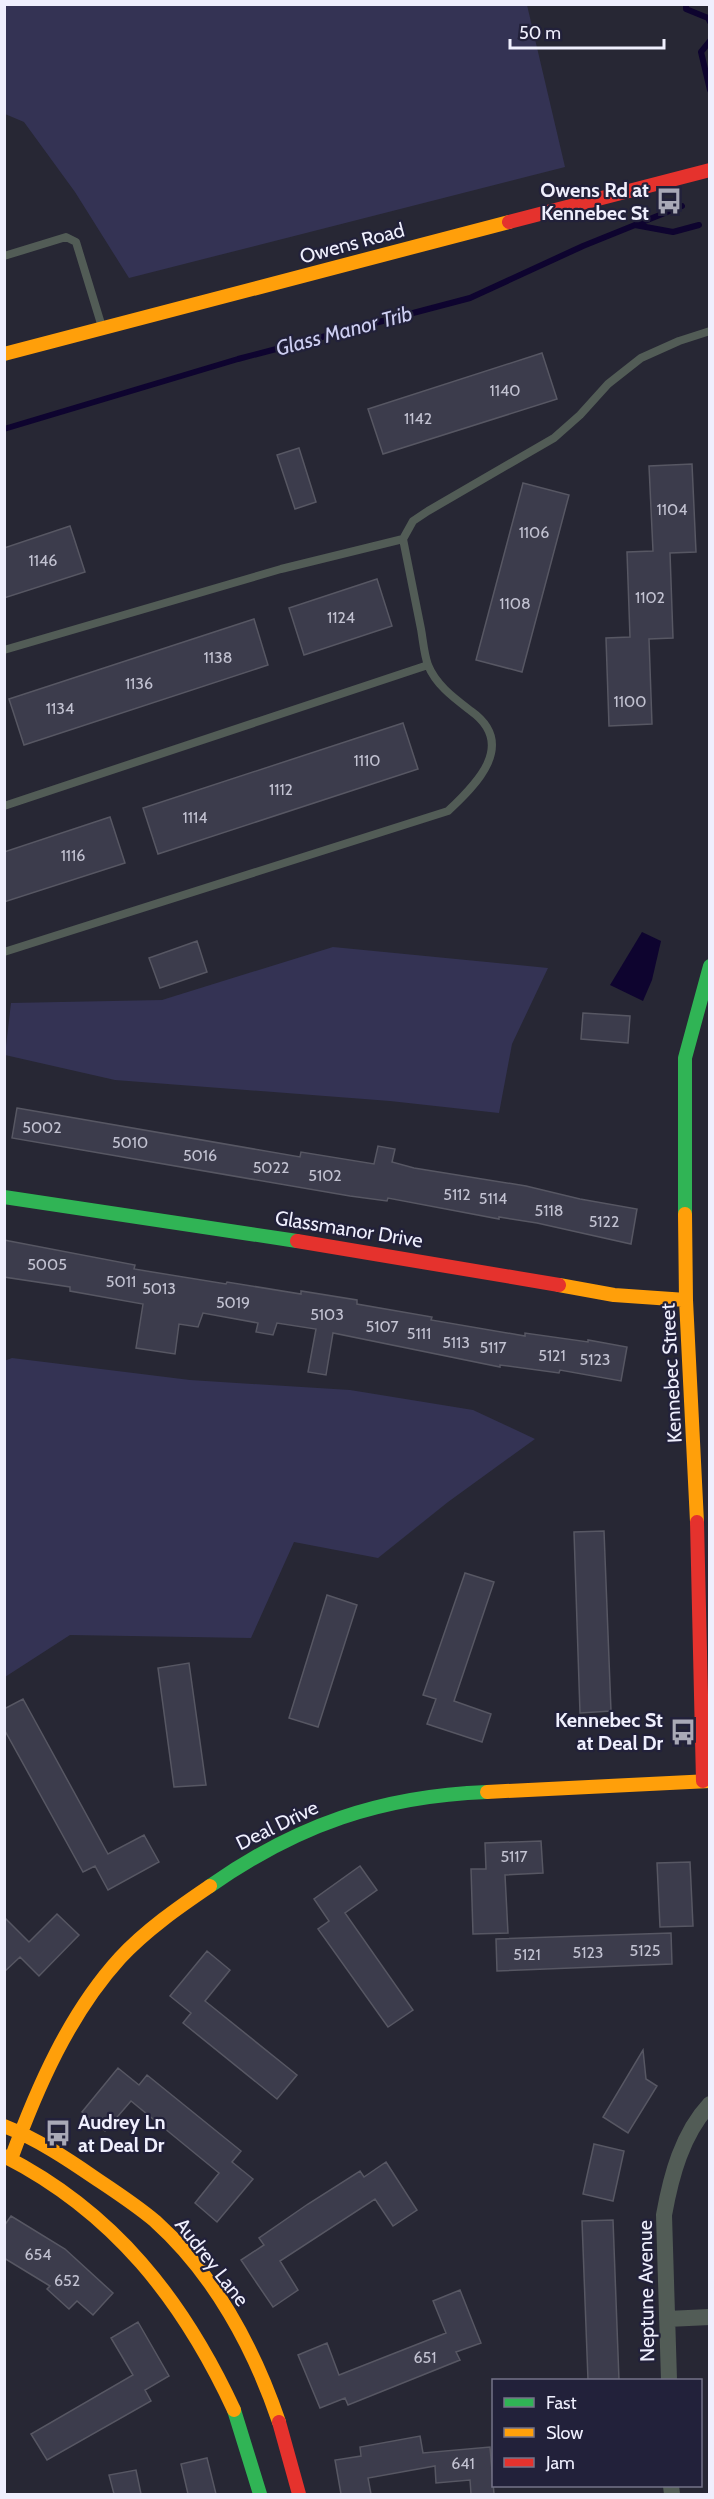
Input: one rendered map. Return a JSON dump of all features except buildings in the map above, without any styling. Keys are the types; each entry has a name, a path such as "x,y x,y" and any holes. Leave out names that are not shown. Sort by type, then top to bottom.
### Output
{"street":[{"name":"Owens Road","path":"4,354 710,170"},
{"name":"Kennebec Street","path":"706,1781 700,1461 686,1300 685,1058 710,966"},
{"name":"Glassmanor Drive","path":"4,1197 372,1252 614,1295 686,1300"},
{"name":"Deal Drive","path":"8,2157 66,2034 108,1973 142,1937 200,1891 245,1860 299,1832 355,1811 411,1798 706,1781"},
{"name":"Neptune Avenue","path":"669,2379 664,2215 668,2190 689,2132 710,2104"},
{"name":"Audrey Lane","path":"4,2126 21,2132 67,2157 138,2208 160,2227 189,2268 240,2331 256,2361 275,2402 299,2494"},
{"path":"8,2157 41,2173 105,2220 166,2286 195,2335 234,2410 248,2446 260,2494"},
{"path":"667,2319 710,2317"}],"lane":[{"path":"4,256 66,237 76,242 103,329"},
{"path":"4,952 448,811 483,774 491,756 491,737 486,724 450,697 428,665 403,539 413,521 554,438 580,415 608,384 641,358 679,340 710,331"},
{"path":"4,650 281,569 403,539"},
{"path":"4,806 428,665"}],"shaded area":[{"path":"4,5 527,5 565,167 129,278 75,192 24,122 5,114"},
{"path":"642,932 661,941 652,980 643,1001 610,985"},
{"path":"333,947 548,968 512,1044 499,1113 390,1101 115,1080 5,1055 11,1003 162,1000"},
{"path":"12,1358 190,1380 350,1390 473,1410 535,1439 448,1502 378,1558 294,1542 251,1638 70,1635 5,1677 4,1361"}],"waterway":[{"path":"686,4 686,9 708,18 710,22"},
{"path":"710,41 701,52 710,90"},
{"name":"Glass Manor Trib","path":"4,429 238,359 470,298 583,246 682,206"},
{"path":"635,225 673,232 699,225"}],"traffic: fast":[{"path":"685,1214 685,1058 710,966"},
{"path":"4,1197 297,1241"},
{"path":"210,1886 275,1846 341,1818 376,1807 411,1800 487,1792"},
{"path":"234,2410 260,2494"}],"traffic: slow":[{"path":"4,354 509,222"},
{"path":"685,1214 686,1300 697,1522"},
{"path":"559,1285 614,1295 686,1300"},
{"path":"487,1792 710,1781"},
{"path":"11,2159 43,2079 85,2003 120,1958 141,1938 210,1886"},
{"path":"4,2126 62,2156 141,2210 176,2242 196,2264 230,2314 257,2367 279,2422"},
{"path":"4,2156 43,2178 79,2204 112,2232 141,2263 168,2296 192,2332 234,2410"}],"traffic: jam":[{"path":"509,222 710,170"},
{"path":"297,1241 559,1285"},
{"path":"697,1522 703,1781"},
{"path":"279,2422 299,2494"}],"place":[{"name":"Owens Rd at Kennebec St","path":"669,201"},
{"name":"Kennebec St at Deal Dr","path":"683,1732"},
{"name":"Audrey Ln at Deal Dr","path":"58,2133"}]}
